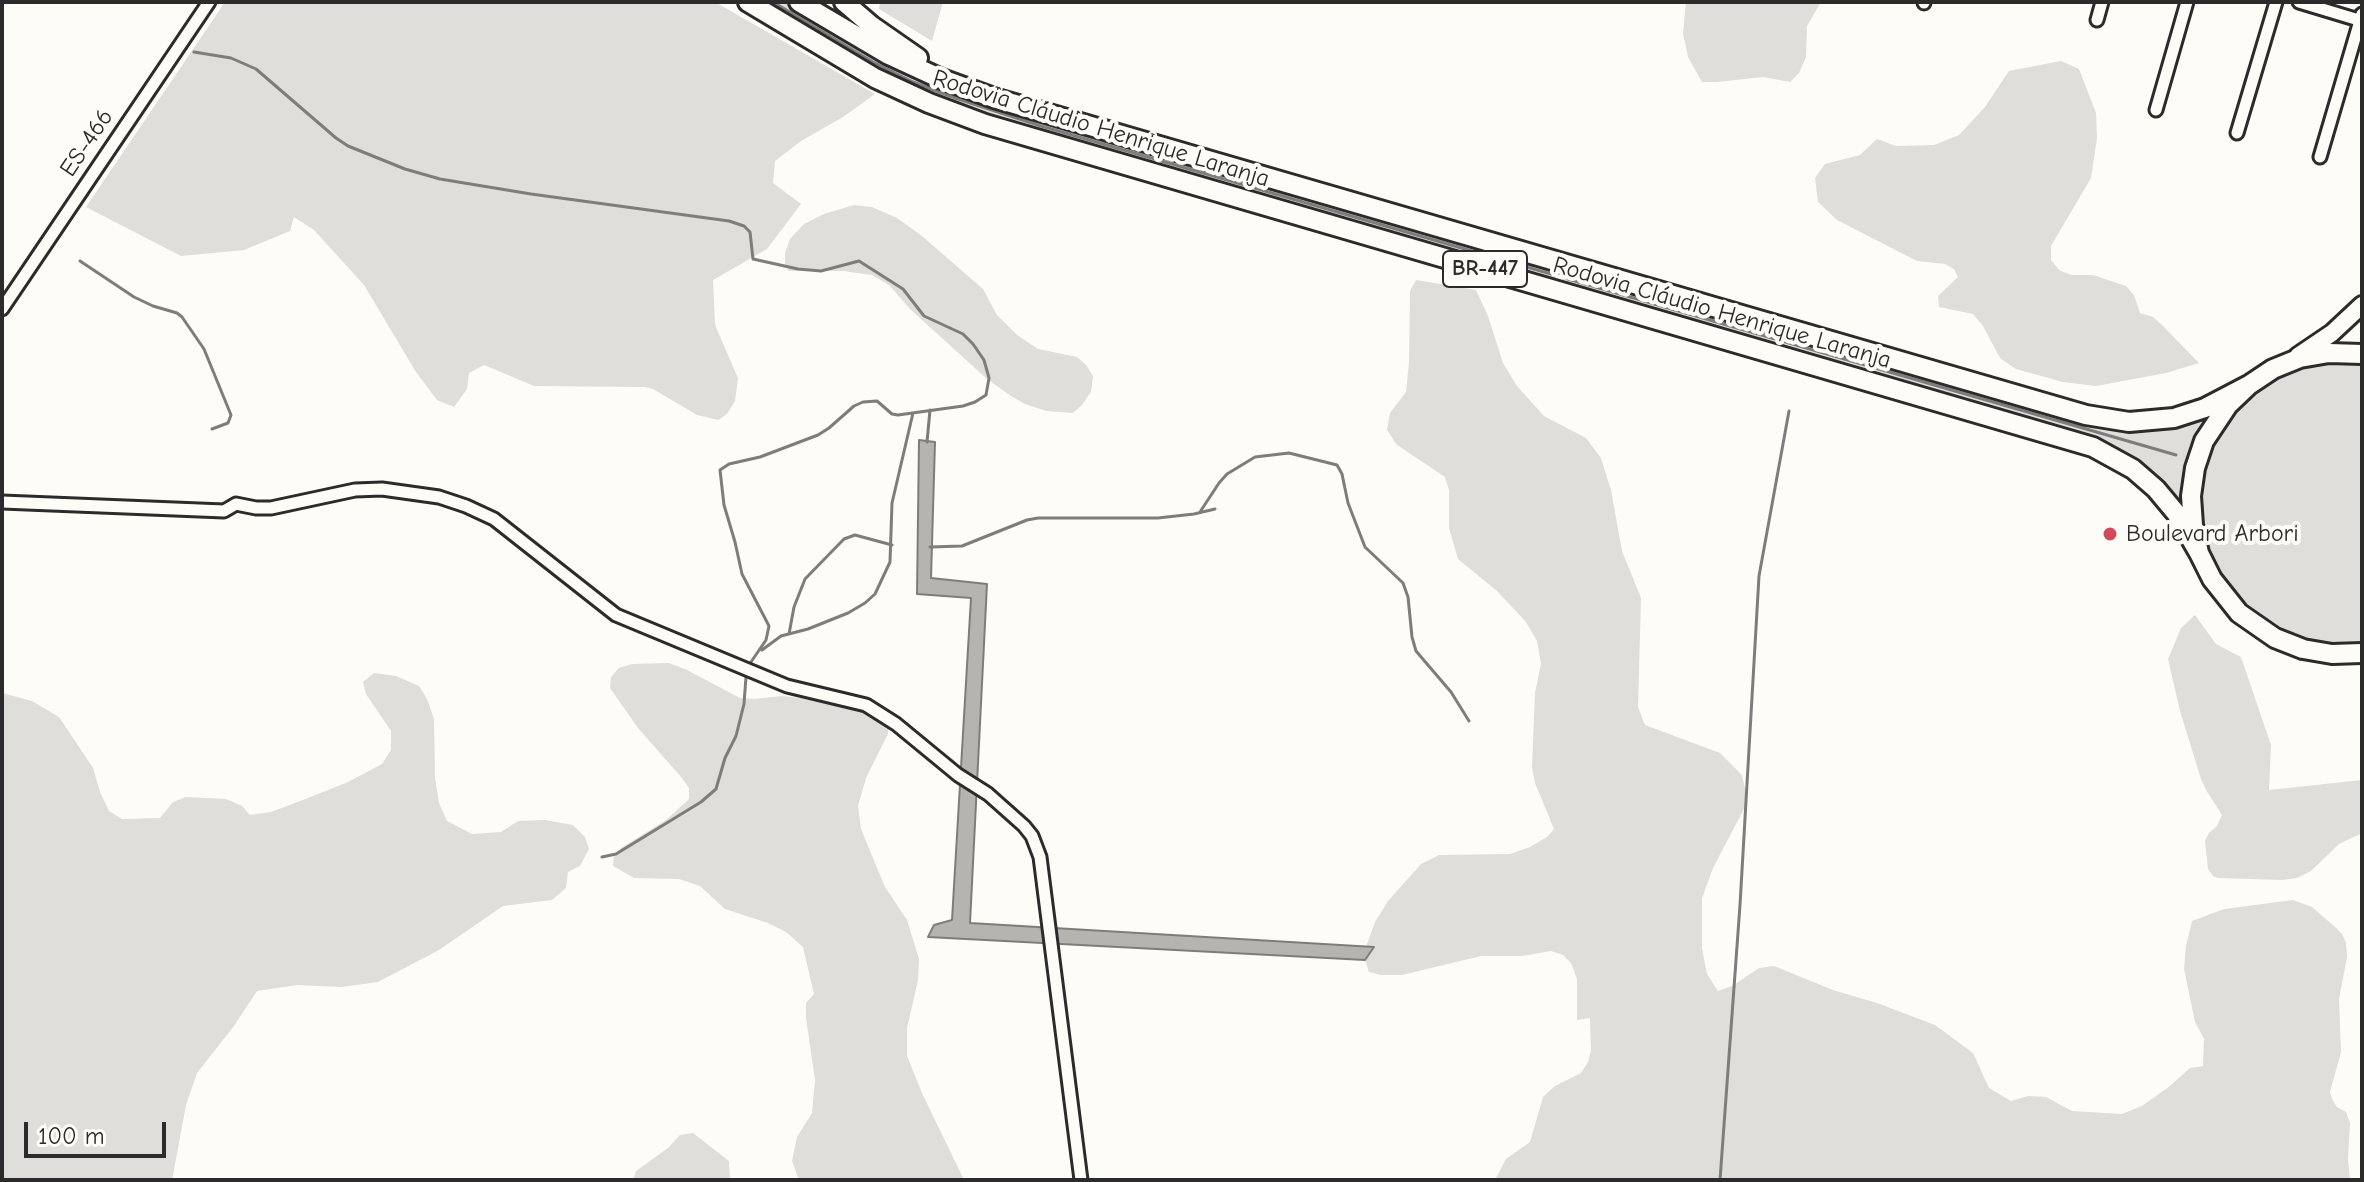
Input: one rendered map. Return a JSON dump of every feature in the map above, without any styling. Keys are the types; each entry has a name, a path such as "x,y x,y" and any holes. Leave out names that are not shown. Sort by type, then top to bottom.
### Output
{"main road":[{"name":"Rodovia Cláudio Henrique Laranja","path":"748,2 875,78 985,124 2093,447 2133,469 2156,489 2176,513 2199,553"},
{"name":"Rodovia Cláudio Henrique Laranja","path":"799,2 861,40 913,66 966,89 1021,107 2100,418 2129,422 2174,418 2213,405 2249,385"},
{"path":"844,2 891,41 932,67 1021,107"},
{"path":"2286,363 2332,333 2362,305"},
{"name":"BR-447","path":"2362,354 2315,355 2286,363 2249,385 2219,416 2199,454 2192,482 2191,511 2199,553 2212,579 2229,603 2262,631 2303,649 2332,654 2362,653"}],"street":[{"name":"ES-466","path":"2,309 209,2"},
{"path":"2097,20 2102,2"},
{"path":"2156,110 2187,2"},
{"path":"2237,133 2276,2"},
{"path":"2299,2 2361,18 2320,157"},
{"path":"2,502 224,511 236,504 271,508 332,493 382,489 426,494 466,506 494,519 616,615 787,686 866,705 988,794 1032,836 1040,857 1081,1180"}],"shaded area":[{"path":"225,2 715,2 875,94 775,161 773,183 801,204 767,249 713,280 715,325 738,378 735,401 727,414 718,420 697,415 645,387 534,386 484,365 469,373 467,389 454,407 437,400 416,372 364,285 314,230 294,217 290,231 244,250 181,256 86,207"},
{"path":"757,2 787,2 885,59 1559,268 1554,283 1016,127 904,86"},
{"path":"880,2 943,2 932,41 879,9"},
{"path":"1686,2 1821,2 1807,26 1806,57 1799,73 1790,82 1763,77 1702,82 1688,57 1683,33"},
{"path":"2061,61 2079,69 2096,113 2097,138 2091,178 2051,246 2051,260 2059,270 2071,275 2093,275 2126,286 2134,295 2140,313 2153,317 2199,363 2166,373 2096,386 2063,382 2016,369 2000,358 1973,314 1939,307 1938,296 1958,277 1954,269 1945,264 1917,261 1837,220 1818,202 1815,178 1825,164 1860,155 1877,139 1896,146 1934,145 1959,135 1985,107 2009,71"},
{"path":"854,205 872,207 897,218 922,236 983,289 997,315 1017,335 1038,349 1077,357 1093,376 1091,392 1082,405 1073,413 1046,411 1011,396 987,379 910,309 889,285 872,275 843,271 789,271 785,265 785,253 790,239 804,224"},
{"path":"1565,270 2084,421 2202,418 2206,422 2199,435 2183,501 2179,503 2142,468 1561,285"},
{"path":"1416,280 1476,290 1503,363 1517,386 1544,416 1586,438 1601,458 1611,490 1622,551 1641,598 1638,707 1645,725 1720,753 1742,775 1745,807 1713,868 1702,898 1702,948 1707,974 1718,991 1732,986 1759,968 1774,966 1935,1025 1973,1053 1989,1088 2011,1101 2028,1096 2046,1097 2072,1111 2122,1114 2142,1106 2190,1068 2203,1066 2204,1039 2195,1022 2184,969 2192,921 2224,909 2293,900 2312,907 2342,934 2346,943 2347,957 2339,999 2341,1052 2330,1092 2337,1107 2346,1112 2350,1123 2350,1180 1495,1180 1506,1159 1530,1142 1543,1097 1555,1086 1581,1073 1588,1062 1591,1051 1590,1018 1577,1020 1577,979 1571,963 1563,955 1551,951 1522,956 1481,956 1402,975 1381,975 1369,972 1365,960 1374,948 1366,947 1375,922 1388,901 1421,864 1439,855 1510,854 1530,847 1554,829 1535,783 1532,767 1535,693 1541,664 1537,641 1526,622 1497,591 1458,559 1449,528 1449,490 1445,477 1397,445 1387,430 1390,413 1406,392 1410,291"},
{"path":"2343,361 2362,363 2362,641 2332,643 2305,639 2279,630 2244,607 2225,587 2206,551 2197,510 2205,456 2224,420 2264,383 2302,366"},
{"path":"919,440 935,442 931,578 987,584 970,923 1374,947 1365,960 928,937 934,925 952,920 971,598 917,594"},
{"path":"2195,615 2216,644 2241,657 2271,745 2269,790 2362,780 2362,833 2339,844 2311,871 2297,878 2218,878 2208,869 2205,841 2222,815 2201,779 2168,659 2181,628"},
{"path":"669,663 740,698 782,696 839,702 879,715 888,723 888,734 866,778 858,806 861,829 885,887 907,920 919,959 918,980 907,1028 907,1056 964,1180 799,1180 792,1161 797,1137 812,1113 815,1080 806,1018 806,1003 814,994 803,947 786,932 768,923 725,909 700,886 679,879 634,878 613,866 614,857 621,848 666,820 689,799 689,788 682,778 638,728 610,688 611,677 619,668 632,664"},
{"path":"374,673 396,676 419,686 427,699 434,719 435,778 439,803 447,821 472,834 501,832 518,821 545,820 573,825 585,837 589,849 580,866 568,872 566,888 552,900 503,906 439,950 378,982 341,987 297,985 257,991 197,1073 186,1105 172,1180 2,1180 2,693 32,701 59,717 93,768 109,811 122,819 160,818 173,802 186,797 226,799 242,806 250,815 271,812 303,800 382,764 391,750 391,731 366,694 363,682"},
{"path":"693,1133 729,1161 730,1180 633,1180 636,1171 668,1148 680,1135"}],"waterway":[{"path":"773,2 873,62 955,98 1041,126 1551,274"},
{"path":"194,52 231,58 256,69 336,138 405,169 440,179 531,194 729,221 744,226 750,232 753,259 798,269 821,271 859,261 903,289 924,316 963,334 973,344 984,360 989,378 986,395 975,402 898,415 892,414 877,401 863,402 818,435 760,457 729,464 720,470 724,505 742,574 769,626 766,640 751,662"},
{"path":"80,261 134,297 182,317 204,349 231,415 228,423 212,429"},
{"path":"1568,279 2176,455"},
{"path":"927,442 930,410"},
{"path":"1720,1180 1759,576 1789,411"},
{"path":"762,650 781,636 848,613 875,594 890,562 892,503 913,413"},
{"path":"1200,512 1227,474 1255,457 1289,453 1337,465 1365,547 1403,583 1416,651 1451,692 1469,721"},
{"path":"930,547 962,546 1038,518 1158,518 1215,509"},
{"path":"789,634 794,607 805,579 844,539 855,535 892,545"},
{"path":"602,857 616,854 701,802 716,789 725,758 736,736 744,704 746,677"}],"place":[{"name":"Boulevard Arbori","path":"2110,534"}]}
